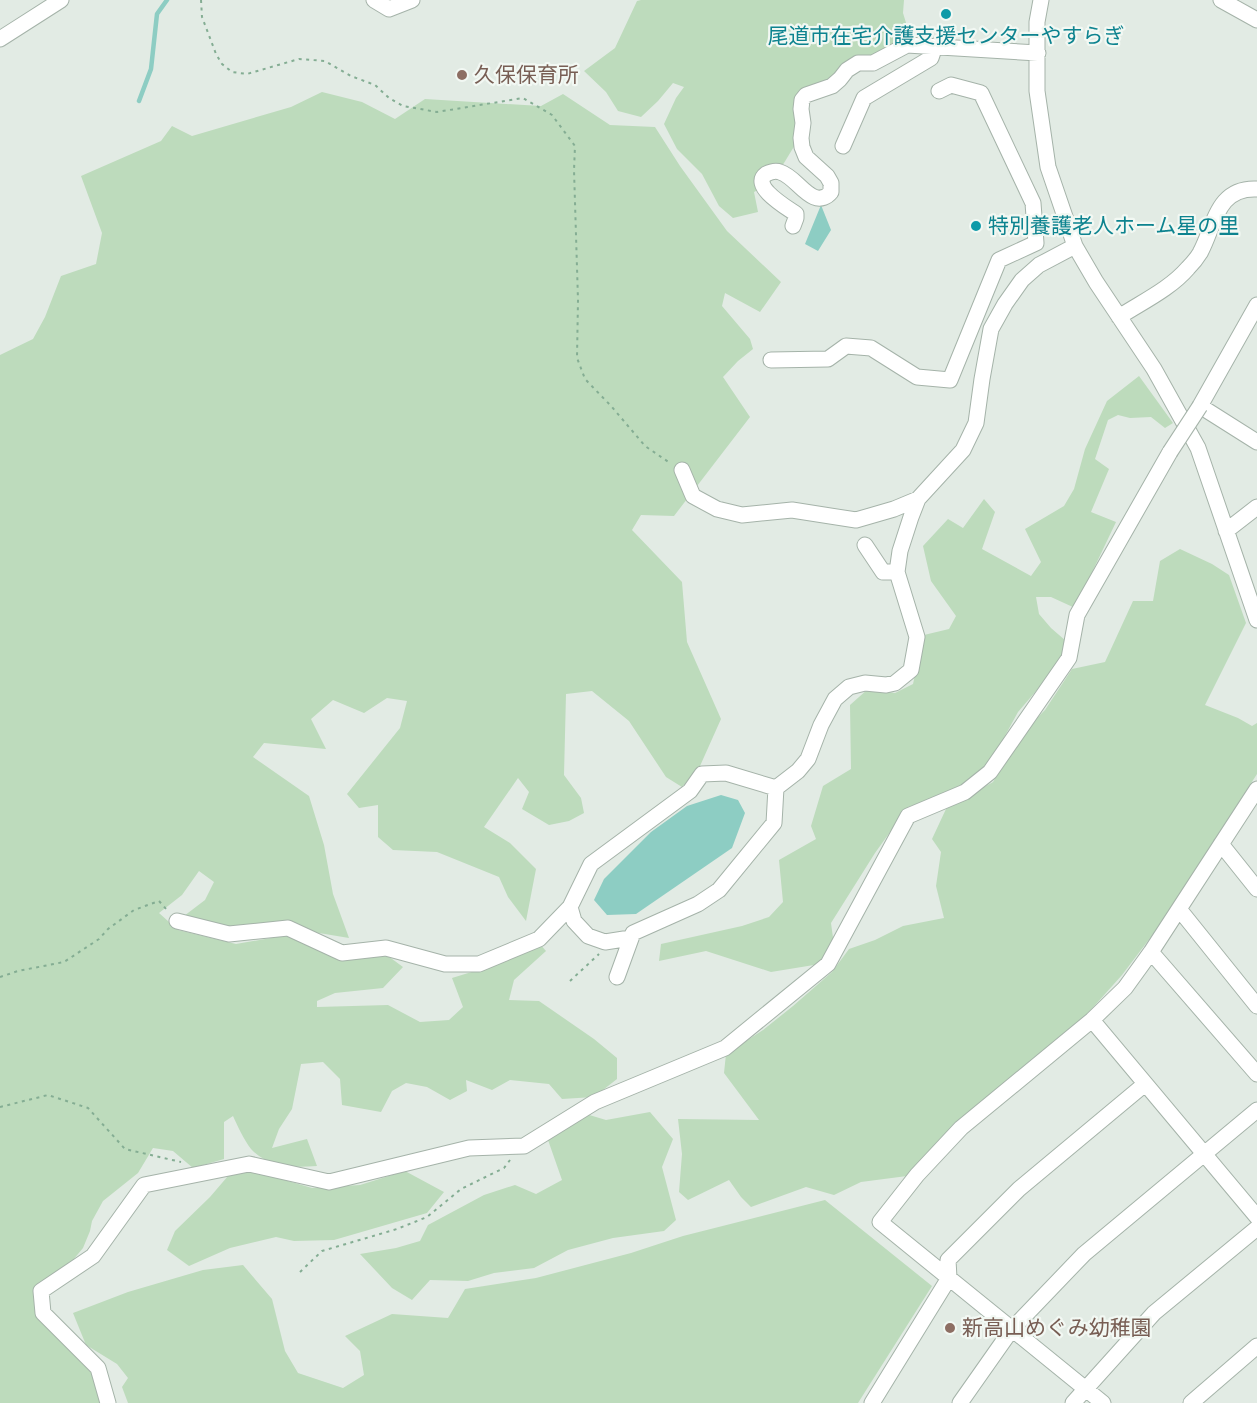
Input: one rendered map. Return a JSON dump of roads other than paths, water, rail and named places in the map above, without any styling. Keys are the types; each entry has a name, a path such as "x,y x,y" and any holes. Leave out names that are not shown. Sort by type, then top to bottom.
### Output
{"street":[{"path":"0,39 61,0"},
{"path":"374,0 388,9 412,0"},
{"path":"1041,0 1037,22 1038,91 1048,167 1075,246 1154,369 1198,448 1257,620"},
{"path":"1221,0 1257,20"},
{"path":"793,226 795,214 765,191 761,179 772,171 780,172 814,197 822,198 831,192 831,183 827,176 806,157 802,147 801,110 802,100 806,95 832,86 847,70 858,63 873,63 907,45 1038,53"},
{"path":"843,146 864,98 931,58 934,46"},
{"path":"771,360 828,359 846,346 871,348 917,376 950,380 999,260 1036,243 1033,203 981,93 951,85 939,91"},
{"path":"1119,317 1187,270 1199,254 1217,211 1230,196 1248,189 1257,189"},
{"path":"617,977 633,933 698,904 719,890 774,823 776,788 798,771 808,759 821,725 835,699 849,687 865,683 886,685 896,683 911,670 916,637 897,572 900,551 911,517 918,499 963,450 976,423 991,329 1000,313 1022,280 1039,265 1075,246"},
{"path":"981,302 1000,313"},
{"path":"108,1403 98,1368 43,1313 41,1292 93,1256 144,1185 249,1164 329,1182 469,1148 524,1146 595,1102 725,1048 828,964 908,816 965,792 990,772 1069,658 1077,615 1257,305"},
{"path":"1200,406 1257,442"},
{"path":"682,470 693,496 717,509 742,515 792,510 856,520 918,499"},
{"path":"1226,531 1257,507"},
{"path":"865,545 883,572 897,572"},
{"path":"177,921 229,934 288,928 342,953 386,948 445,964 480,964 539,939 570,907 591,864 690,791 702,774 726,773 776,788"},
{"path":"1103,1403 880,1222 917,1175 961,1128 1092,1020 1125,988 1257,789"},
{"path":"1221,844 1257,889"},
{"path":"570,907 574,921 588,936 605,942 630,940"},
{"path":"1179,909 1257,1006"},
{"path":"1151,952 1257,1074"},
{"path":"1092,1020 1257,1217"},
{"path":"872,1403 949,1278 948,1260 1011,1197 1146,1084"},
{"path":"960,1403 1012,1329 1084,1254 1257,1110"},
{"path":"1073,1403 1154,1313 1257,1228"},
{"path":"1191,1403 1257,1346"}],"water":[{"path":"821,205 831,230 818,251 805,244"},
{"path":"721,795 738,800 745,813 732,848 636,914 607,915 594,900 604,879 651,832 687,806"}],"waterway":[{"path":"139,101 151,69 157,14 167,0"}],"place":[{"name":"尾道市在宅介護支援センターやすらぎ","path":"946,14"},
{"name":"久保保育所","path":"462,75"},
{"name":"特別養護老人ホーム星の里","path":"976,226"},
{"name":"新高山めぐみ幼稚園","path":"950,1328"}]}
